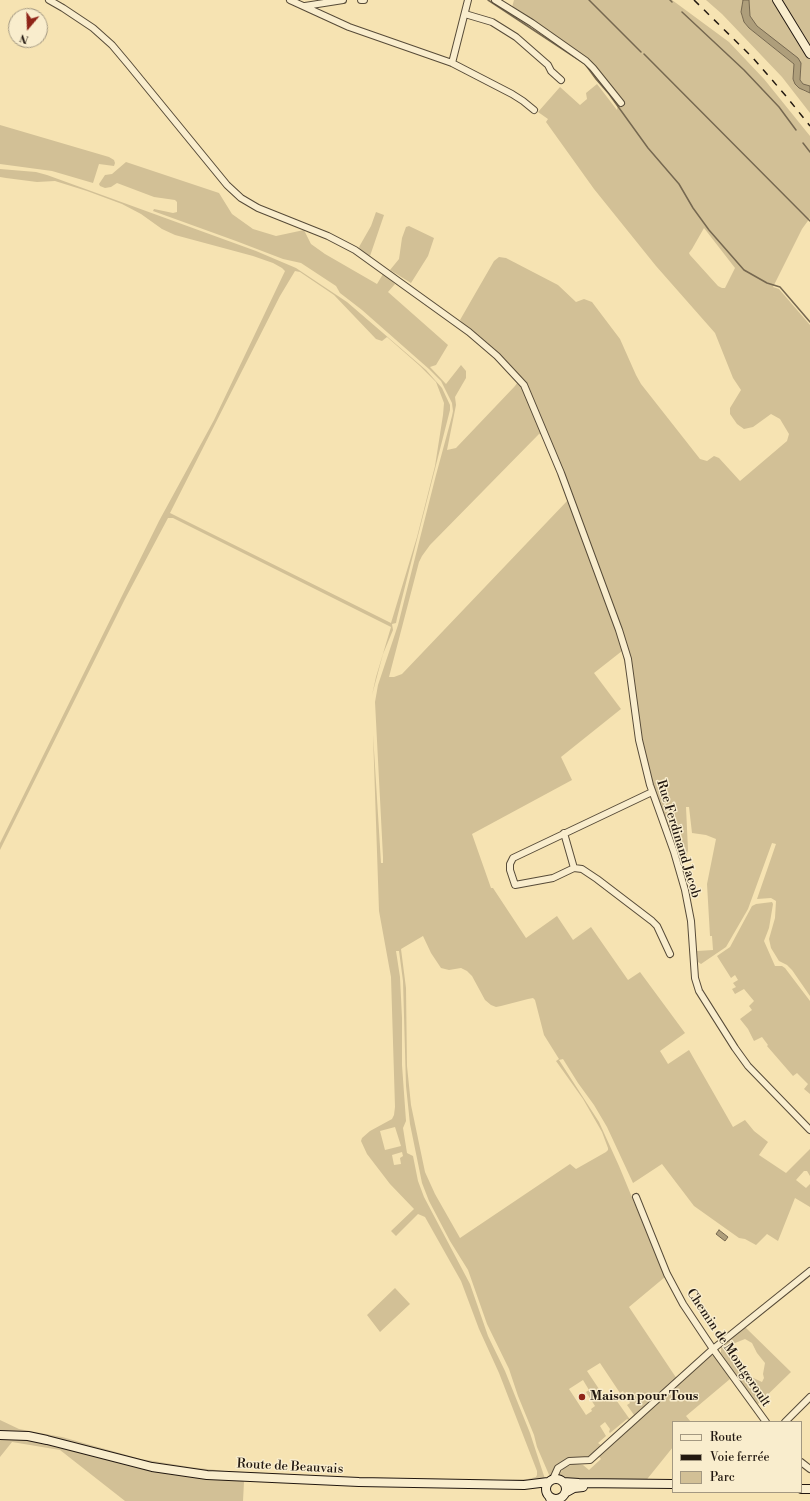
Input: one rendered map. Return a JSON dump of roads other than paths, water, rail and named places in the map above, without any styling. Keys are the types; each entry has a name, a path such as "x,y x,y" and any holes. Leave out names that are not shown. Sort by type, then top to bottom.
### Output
{"main road":[{"path":"777,0 810,54"},
{"name":"Route de Beauvais","path":"0,1435 28,1436 59,1442 152,1466 207,1475 305,1481 524,1485 550,1481"},
{"path":"672,1484 579,1483 563,1482 558,1479 550,1481 546,1487 549,1497 554,1499 562,1497 572,1488 578,1487 672,1488"},
{"path":"562,1497 565,1486 563,1482"},
{"name":"Route de Beauvais","path":"524,1485 534,1487 549,1497"}],"street":[{"name":"Rue Ferdinand Jacob","path":"49,0 93,28 128,64 227,185 241,198 258,208 328,236 355,250 469,332 497,356 524,385 561,474 619,630 628,659 639,740 652,792 674,852 685,890 691,921 695,978 699,991 748,1066 810,1130"},
{"path":"290,0 349,27 452,63 512,94 524,101 534,110"},
{"path":"304,6 343,0"},
{"path":"452,63 468,0"},
{"path":"494,0 532,23 586,61 621,103"},
{"path":"465,14 492,22 516,37 548,65 551,71 561,80"},
{"path":"652,792 513,858 510,864 510,870 515,885 553,878 574,868 582,869 652,921 657,926 670,954"},
{"path":"564,833 574,868"},
{"name":"Chemin de Montgeroult","path":"636,1197 672,1284 683,1304 713,1349 765,1421"},
{"path":"550,1481 558,1468 569,1461 590,1460 713,1349 810,1271"},
{"path":"786,1421 810,1396"},
{"path":"802,1463 810,1469"}],"waterway":[{"path":"488,0 585,64 648,148 679,184 693,208 709,230 744,270 767,283 780,287 810,322"},
{"path":"589,0 641,52"},
{"path":"682,12 744,70 779,107 796,130"},
{"path":"644,54 810,221"},
{"path":"803,143 810,152"}],"railway":[{"path":"694,0 753,58 810,126"}],"place":[{"name":"Maison pour Tous","path":"582,1397"}]}
